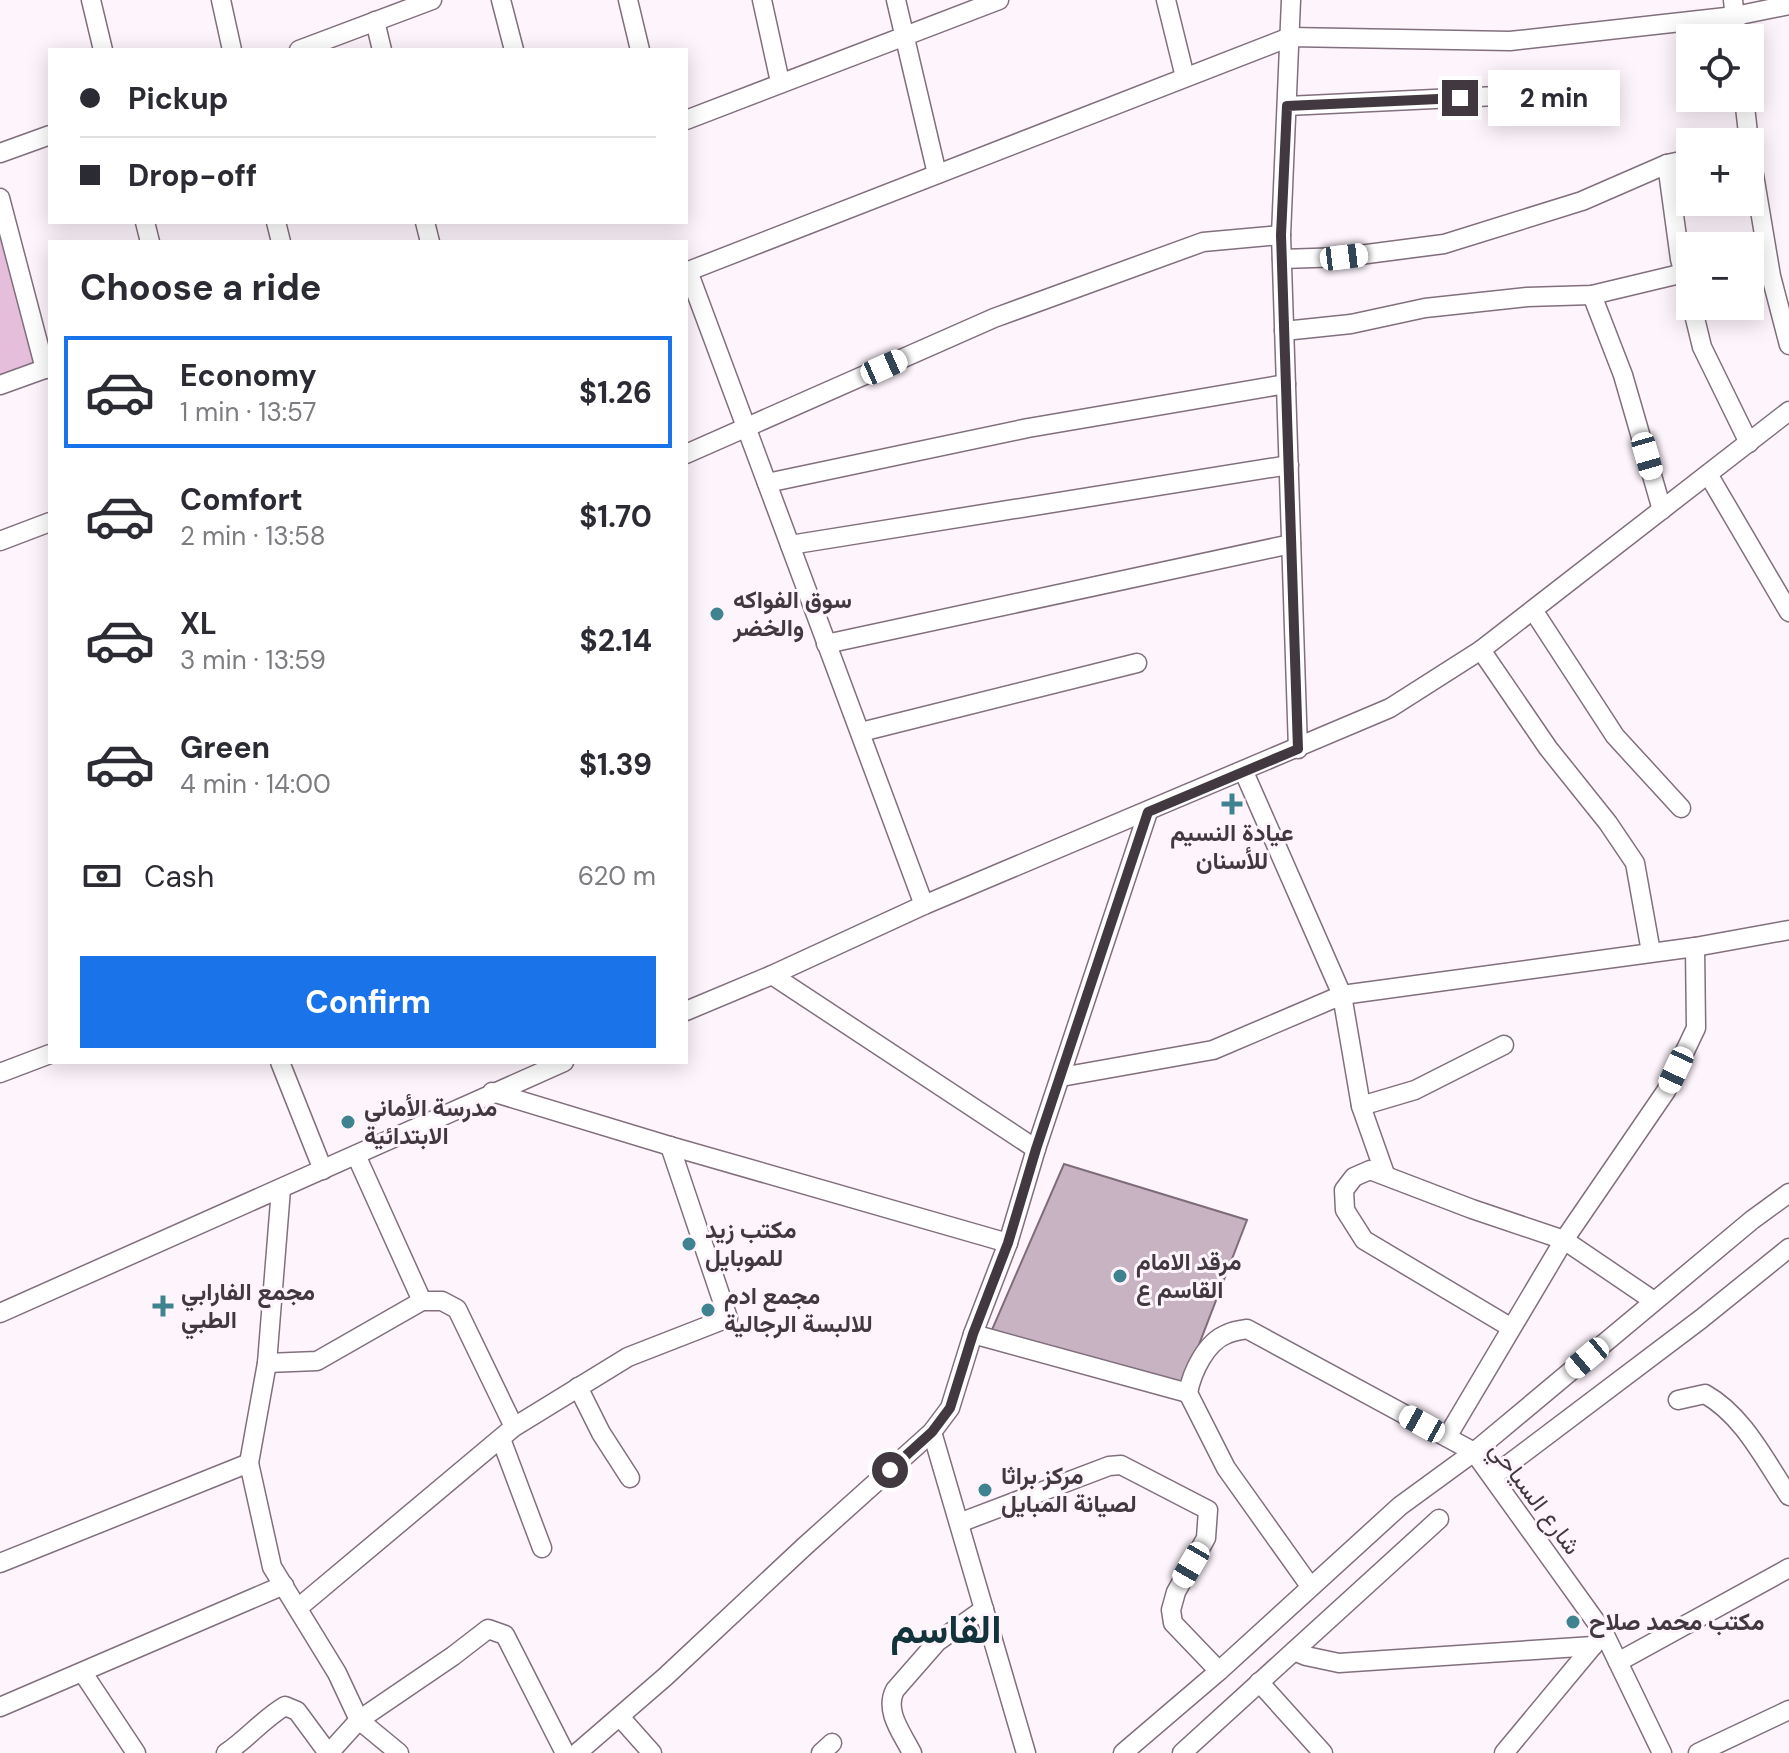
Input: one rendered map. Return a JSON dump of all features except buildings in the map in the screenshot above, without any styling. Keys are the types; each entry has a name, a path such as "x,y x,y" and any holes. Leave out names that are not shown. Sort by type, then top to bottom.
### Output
{"street":[{"path":"91,0 103,48"},
{"path":"221,0 232,48"},
{"path":"304,48 432,0"},
{"path":"501,0 513,48"},
{"path":"628,0 640,48"},
{"path":"762,0 780,82"},
{"path":"896,0 937,174"},
{"path":"688,119 999,0"},
{"path":"1166,0 1185,77"},
{"path":"1291,0 1281,235 1298,749"},
{"path":"688,272 1290,37 1510,41 1734,8 1789,5"},
{"path":"375,21 382,48"},
{"path":"1287,106 1518,95"},
{"path":"0,153 48,136"},
{"path":"1282,259 1344,257 1444,244 1582,201 1676,162"},
{"path":"1667,164 1678,232"},
{"path":"0,198 47,368 0,385"},
{"path":"1761,216 1771,276 1789,345"},
{"path":"688,453 994,318 1203,242 1281,235"},
{"path":"688,275 924,905"},
{"path":"1284,331 1351,324 1425,308 1527,297 1592,295 1676,275"},
{"path":"1592,295 1623,375 1662,510"},
{"path":"1695,320 1702,347 1749,443"},
{"path":"767,483 1028,428 1286,384"},
{"path":"688,1010 924,905 1390,708 1481,650 1789,411"},
{"path":"790,545 1289,465"},
{"path":"1708,474 1789,612"},
{"path":"0,541 48,523"},
{"path":"826,644 1291,544"},
{"path":"1533,610 1615,736 1681,808"},
{"path":"1481,650 1548,748 1608,823 1635,863 1651,952"},
{"path":"861,732 1137,663"},
{"path":"1244,772 1342,995 1361,1106 1385,1174"},
{"path":"577,1753 932,1432 950,1408 973,1334 1008,1243 1036,1149 1148,812"},
{"path":"1061,1077 1213,1050 1342,995 1695,947 1789,930"},
{"path":"1447,1437 1564,1240 1666,1091 1696,1028 1695,947"},
{"path":"772,975 1036,1149"},
{"path":"1361,1106 1415,1090 1504,1045"},
{"path":"0,1073 48,1055"},
{"path":"281,1064 323,1170"},
{"path":"0,1313 559,1064"},
{"path":"492,1092 1008,1243"},
{"path":"298,1608 507,1433 628,1357 728,1318 670,1146"},
{"path":"356,1155 422,1301"},
{"path":"1510,1327 1364,1240 1345,1210 1344,1190 1354,1177 1370,1170 1385,1174 1472,1209 1564,1240 1654,1301"},
{"path":"281,1189 267,1363 249,1463 272,1567 337,1673 359,1720 399,1753"},
{"path":"1123,1753 1219,1671 1400,1506 1474,1452 1752,1220 1789,1193"},
{"path":"1493,1476 1701,1319 1789,1248"},
{"path":"267,1363 317,1361 422,1301 442,1301 457,1309 507,1433 542,1548"},
{"name":"شارع السياحي","path":"1188,1393 1202,1357 1224,1334 1247,1329 1474,1452 1493,1476 1599,1640 1618,1662 1662,1753"},
{"path":"973,1334 1188,1393 1226,1468 1310,1586"},
{"path":"578,1387 601,1433 630,1478"},
{"path":"1678,1400 1705,1394 1717,1401 1736,1418 1789,1496"},
{"path":"932,1432 1026,1753"},
{"path":"0,1563 249,1463"},
{"path":"959,1523 1021,1497 1068,1483 1109,1466 1121,1465 1208,1510 1206,1538 1176,1592 1171,1610 1173,1623 1219,1671"},
{"path":"1182,1753 1439,1519"},
{"path":"1618,1662 1789,1568"},
{"path":"0,1707 284,1585"},
{"path":"912,1753 891,1710 890,1699 937,1642 984,1609"},
{"path":"226,1753 244,1741 271,1714 285,1706 297,1711 329,1753 359,1720 488,1629 505,1635 565,1753"},
{"path":"1294,1651 1339,1663 1599,1640"},
{"path":"1513,1750 1599,1640"},
{"path":"83,1673 136,1753"},
{"path":"1259,1682 1323,1753"},
{"path":"1698,1753 1789,1710"},
{"path":"620,1717 652,1753"}],"shaded area":[{"path":"0,235 36,364 0,377"}],"place":[{"name":"سوق الفواكه والخضر","path":"717,614"},
{"name":"عيادة النسيم للأسنان","path":"1232,804"},
{"name":"مدرسة الأماني الابتدائية","path":"348,1122"},
{"name":"مكتب زيد للموبايل","path":"689,1244"},
{"name":"مرقد الامام القاسم ع","path":"1120,1276"},
{"name":"مجمع الفارابي الطبي","path":"163,1306"},
{"name":"مجمع ادم للالبسة الرجالية","path":"708,1310"},
{"name":"مركز براثا لصيانة المبايل","path":"985,1490"},
{"name":"مكتب محمد صلاح","path":"1573,1622"}],"district":[{"name":"القاسم","path":"946,1629"}],"route":[{"path":"890,1470 932,1432 950,1408 973,1334 1008,1243 1036,1149 1148,812 1298,749 1281,235 1287,106 1460,98"}]}
